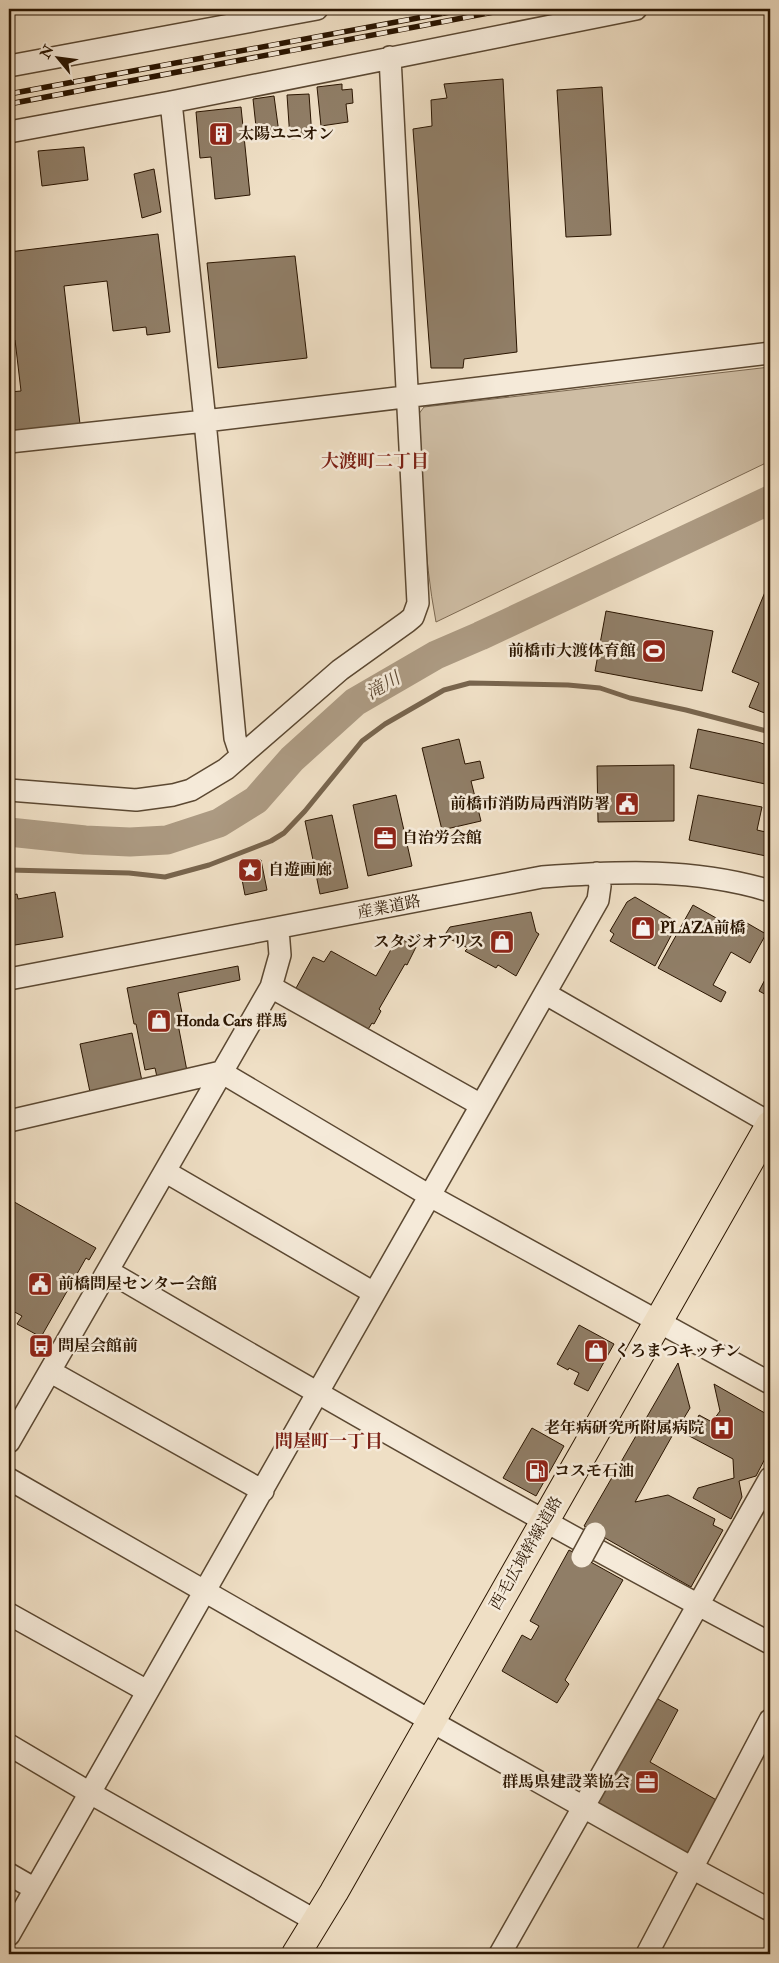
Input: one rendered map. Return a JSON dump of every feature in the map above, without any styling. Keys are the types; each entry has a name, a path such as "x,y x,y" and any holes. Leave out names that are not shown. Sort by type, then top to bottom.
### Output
{"main road":[{"name":"西毛広域幹線道路","path":"665,1325 770,1124"},
{"name":"西毛広域幹線道路","path":"316,1954 328,1928 437,1725 665,1325 770,1155"},
{"name":"西毛広域幹線道路","path":"296,1954 437,1725"}],"street":[{"path":"9,66 317,9"},
{"path":"9,132 171,102 636,9"},
{"path":"9,790 115,800 136,800 192,790 226,769 340,670 413,617 418,603 390,58"},
{"path":"171,102 235,738 242,754"},
{"path":"9,442 204,421 770,353"},
{"path":"9,1935 263,1491 374,1292 546,994 598,900 600,886 598,873"},
{"name":"産業道路","path":"9,979 542,877 598,873 682,873 747,884 770,891"},
{"path":"9,1442 166,1172 221,1072 272,987 280,955 278,928"},
{"path":"272,987 481,1105"},
{"path":"546,994 770,1124"},
{"path":"9,1121 221,1072 430,1196 770,1383"},
{"path":"166,1172 374,1292"},
{"path":"108,1271 318,1394 551,1525 770,1643"},
{"path":"50,1372 263,1491"},
{"path":"500,1954 770,1478"},
{"path":"9,1479 437,1725 770,1910"},
{"path":"582,1557 595,1533"},
{"path":"9,1614 147,1691"},
{"path":"647,1954 770,1720"},
{"path":"9,1745 90,1793 316,1920"},
{"path":"9,1874 35,1889"}],"shaded area":[{"path":"770,367 770,461 436,622 428,571 422,493 418,415 424,407"}],"building":[{"path":"503,79 517,352 464,359 463,368 431,368 413,129 432,126 431,100 447,98 444,84"},
{"path":"342,84 342,90 352,89 353,103 346,104 348,122 321,126 317,87"},
{"path":"602,87 611,235 566,237 557,90"},
{"path":"309,94 312,137 290,139 287,95"},
{"path":"274,96 279,133 257,136 253,99"},
{"name":"太陽ユニオン","path":"241,107 250,195 215,199 211,157 200,158 196,112"},
{"path":"84,147 88,180 42,186 38,151"},
{"path":"154,169 161,212 142,218 134,174"},
{"path":"158,234 170,332 147,335 146,327 113,331 107,281 64,286 80,424 10,432 9,392 21,391 15,340 9,341 9,252"},
{"path":"295,256 307,358 218,368 207,263"},
{"path":"770,580 770,715 749,707 759,683 732,672"},
{"name":"前橋市大渡体育館","path":"606,611 713,631 702,691 595,671"},
{"path":"698,729 770,746 770,785 690,768"},
{"path":"459,739 465,764 480,761 484,778 471,781 481,821 442,830 422,748"},
{"path":"674,765 674,821 598,822 597,766"},
{"path":"396,795 412,866 368,876 353,805"},
{"path":"698,795 762,807 757,830 770,833 766,856 689,840"},
{"path":"332,815 348,888 320,894 305,821"},
{"path":"261,860 267,890 245,895 239,864"},
{"path":"55,892 63,937 9,946 9,896 17,894 18,899"},
{"path":"635,897 672,919 667,927 673,932 655,966 610,941 614,934 610,931 627,902"},
{"path":"693,905 734,928 740,919 766,934 750,963 731,952 713,985 726,992 721,1002 658,968"},
{"path":"531,912 536,932 539,934 516,976 498,965 496,968 465,951 468,948 444,936 450,927"},
{"path":"398,937 416,947 379,1009 381,1011 374,1024 372,1023 367,1031 295,990 313,957 324,962 331,951 376,976"},
{"path":"238,966 240,980 178,993 183,1018 177,1019 187,1071 157,1077 155,1068 145,1070 127,988"},
{"path":"770,970 770,997 759,991"},
{"path":"132,1033 142,1081 90,1092 80,1044"},
{"name":"前橋問屋センター会館","path":"9,1199 96,1248 89,1260 86,1258 41,1337 17,1324 22,1316 9,1309"},
{"path":"579,1325 614,1344 588,1391 574,1384 579,1373 557,1364"},
{"path":"678,1363 690,1408 681,1423 692,1429 699,1415 712,1422 720,1411 714,1384 770,1416 770,1449 756,1476 739,1481 742,1497 731,1519 693,1498 698,1488 734,1478 733,1459 676,1429 635,1502 668,1495 715,1519 713,1525 723,1530 691,1587 584,1526"},
{"path":"532,1428 564,1446 536,1496 503,1478"},
{"path":"569,1550 623,1580 565,1680 569,1684 557,1703 502,1671 522,1635 531,1640 539,1626 530,1621"},
{"name":"群馬県建設業協会","path":"656,1698 678,1710 650,1762 720,1802 689,1857 596,1805"}],"waterway":[{"name":"滝川","path":"9,832 85,840 130,842 167,840 219,823 256,800 292,759 355,702 436,655 770,500"},
{"path":"9,870 129,873 165,877 209,865 271,841 284,833 305,811 362,741 385,724 444,690 470,683 568,685 600,688 630,698 686,710 770,732"}],"railway":[{"path":"9,94 466,9"},
{"path":"9,104 510,9"}],"place":[{"name":"太陽ユニオン","path":"221,134"},
{"name":"前橋市大渡体育館","path":"654,651"},
{"name":"前橋市消防局西消防署","path":"627,804"},
{"name":"自治労会館","path":"385,838"},
{"name":"自遊画廊","path":"250,870"},
{"name":"PLAZA前橋","path":"643,928"},
{"name":"スタジオアリス","path":"502,942"},
{"name":"Honda Cars 群馬","path":"159,1021"},
{"name":"前橋問屋センター会館","path":"40,1284"},
{"name":"問屋会館前","path":"41,1346"},
{"name":"くろまつキッチン","path":"596,1351"},
{"name":"老年病研究所附属病院","path":"722,1428"},
{"name":"コスモ石油","path":"537,1471"},
{"name":"群馬県建設業協会","path":"647,1782"}],"district":[{"name":"大渡町二丁目","path":"375,461"},
{"name":"問屋町一丁目","path":"329,1441"}]}
